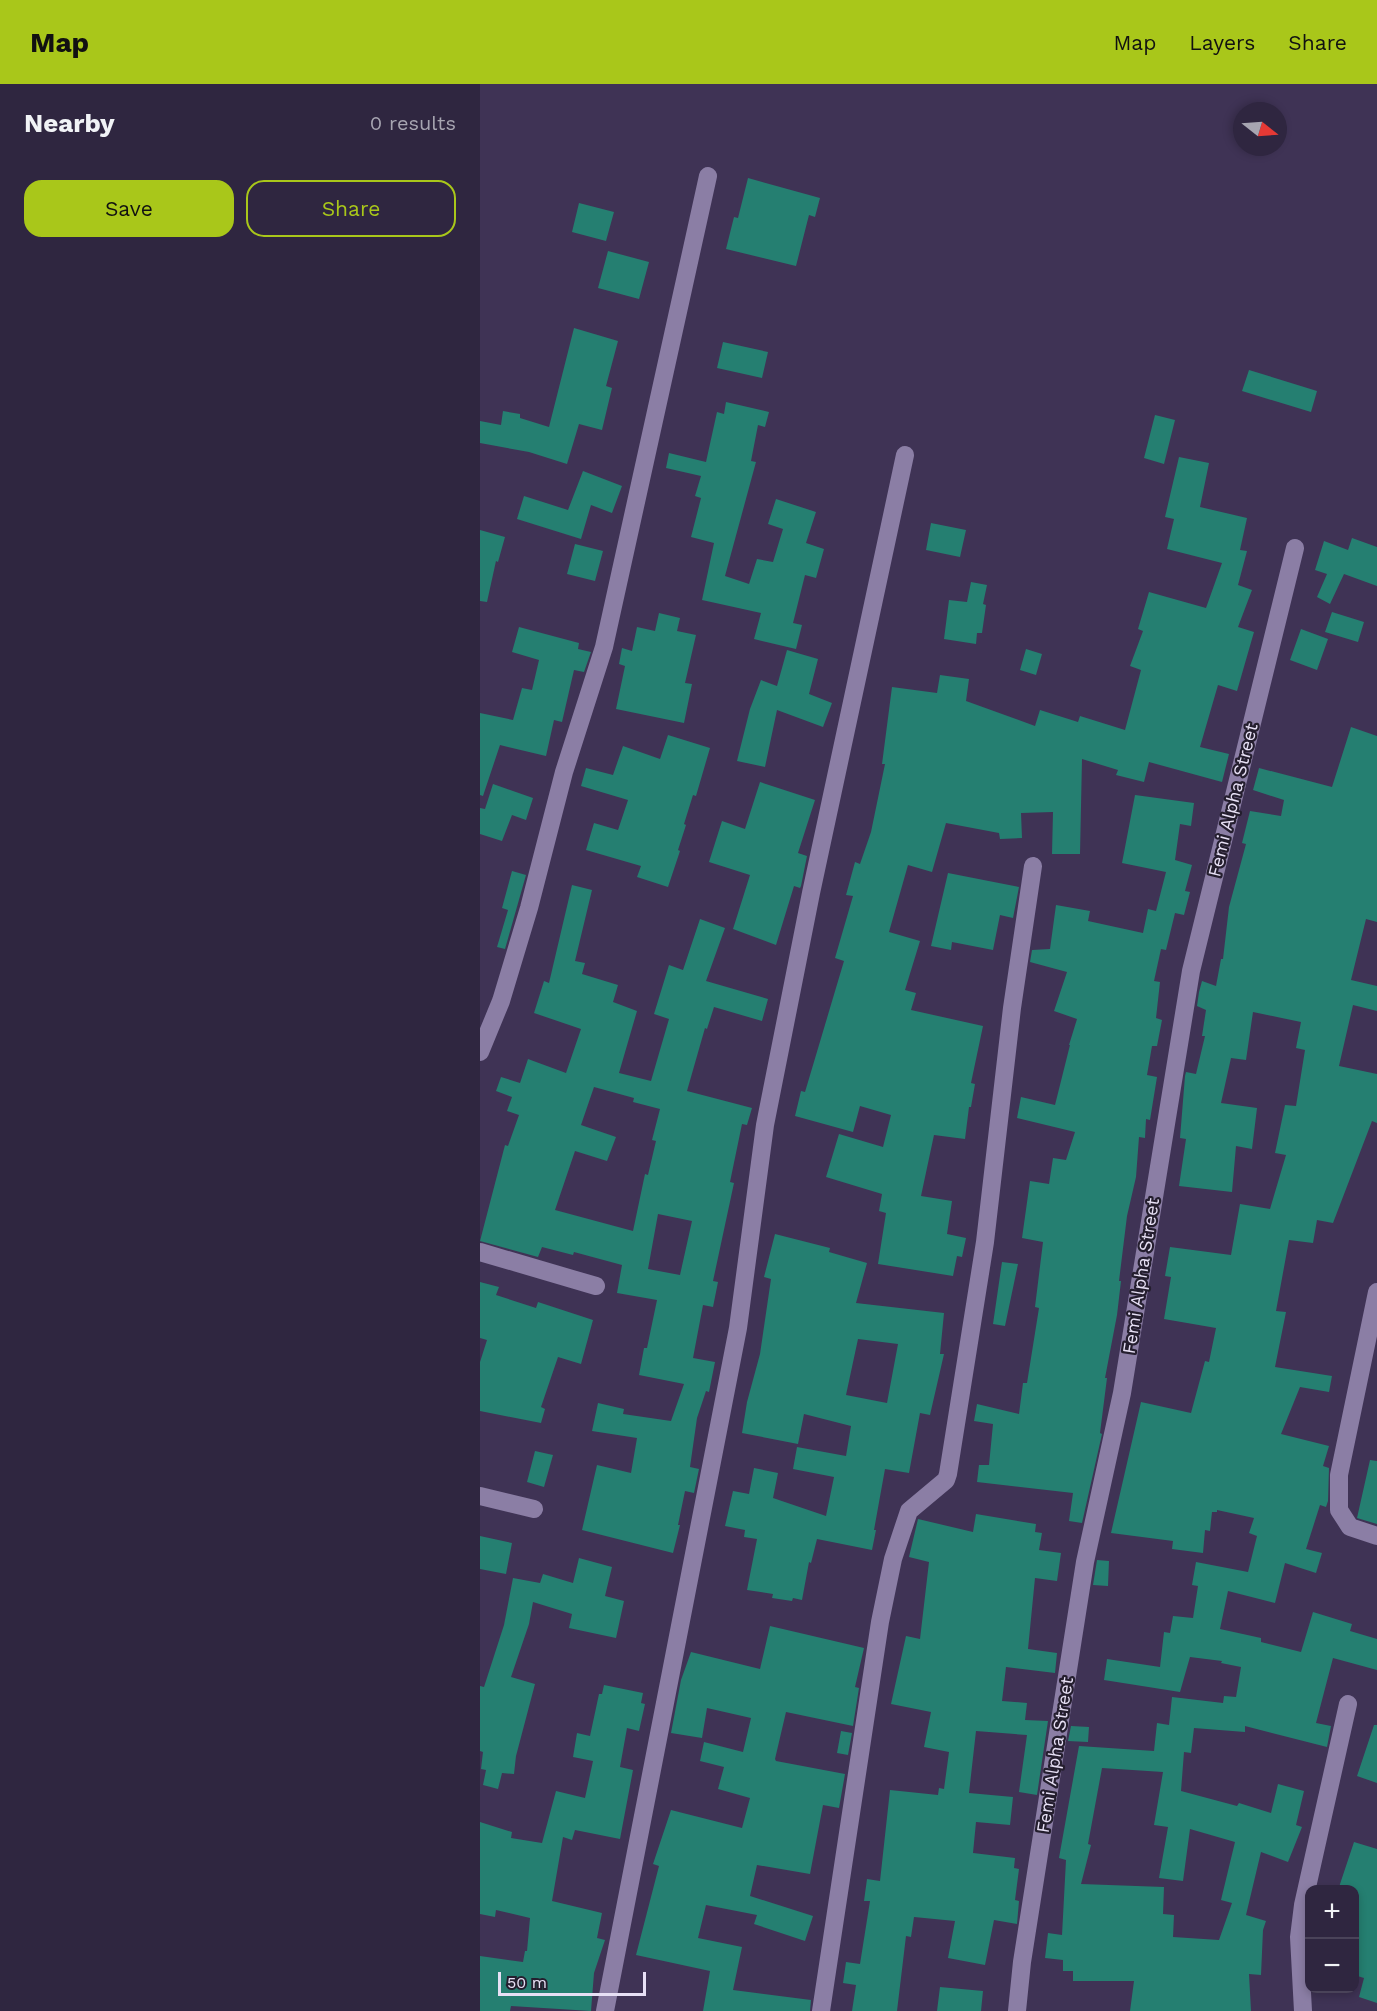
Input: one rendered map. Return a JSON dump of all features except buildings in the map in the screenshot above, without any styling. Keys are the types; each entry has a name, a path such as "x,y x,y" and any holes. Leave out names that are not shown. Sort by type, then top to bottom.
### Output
{"street":[{"path":"480,1052 501,1001 517,950 561,782 604,647 708,176"},
{"path":"604,2011 738,1328 765,1125 811,893 904,454"},
{"name":"Femi Alpha Street","path":"1017,2011 1022,1962 1085,1562 1122,1393 1191,971 1295,548"},
{"path":"821,2011 880,1622 893,1559 909,1511 946,1480 948,1474 985,1242 1012,1008 1033,866"},
{"path":"480,1251 596,1286"},
{"path":"1377,1292 1339,1475 1339,1510 1350,1527 1377,1536"},
{"path":"480,1496 534,1509"},
{"path":"1303,2011 1299,1937 1303,1905 1348,1704"}]}
